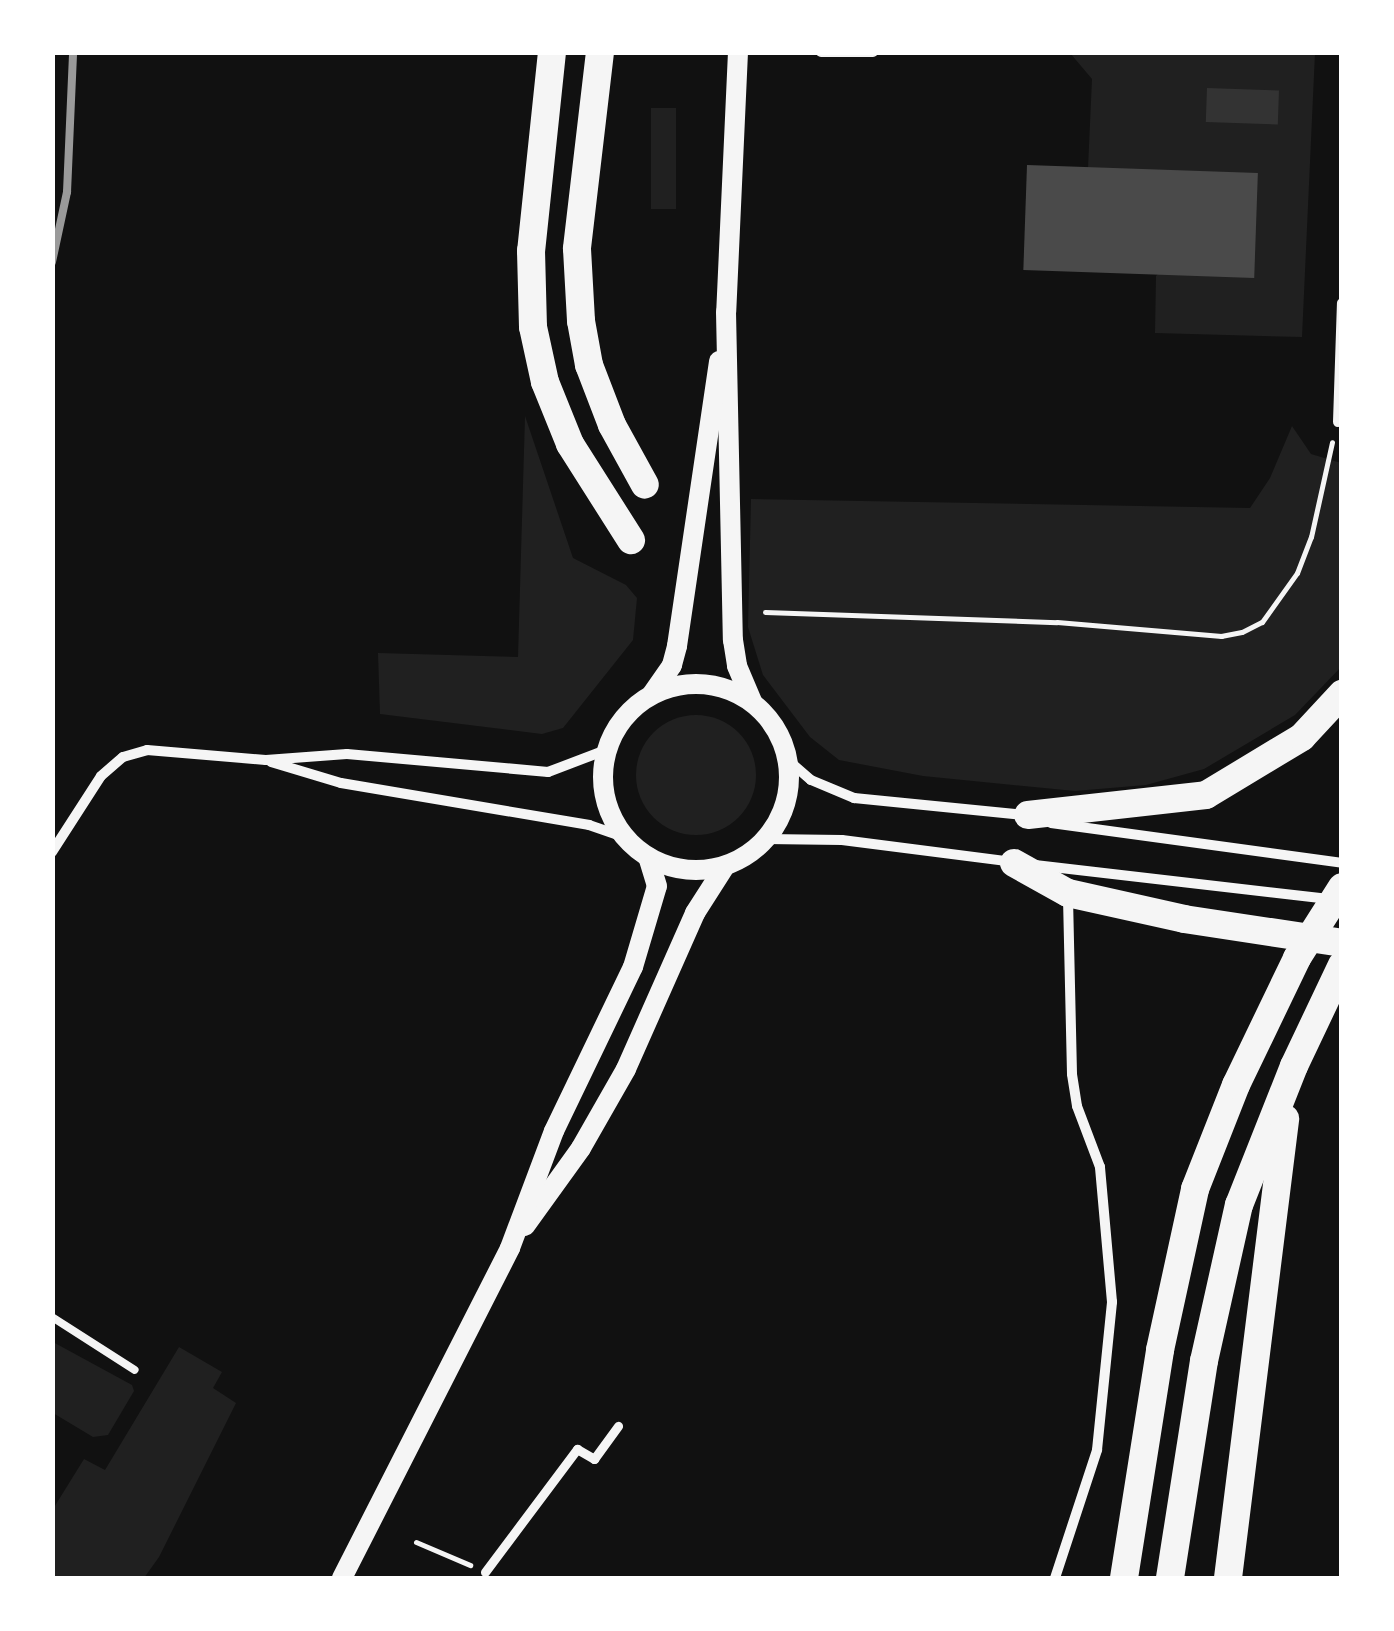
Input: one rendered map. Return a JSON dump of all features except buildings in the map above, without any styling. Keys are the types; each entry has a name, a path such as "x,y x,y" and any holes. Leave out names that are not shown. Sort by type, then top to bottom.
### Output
{"highway":[{"path":"552,52 530,251 533,327 545,382 570,444 631,540"},
{"path":"600,52 577,250 582,321 589,365 612,425 625,457 645,485"},
{"path":"1028,815 1206,794 1302,737 1342,694"},
{"path":"1014,862 1068,892 1184,919 1342,943"},
{"path":"1124,1578 1160,1350 1195,1189 1236,1086 1297,958 1342,887"},
{"path":"1170,1578 1218,1283 1239,1205 1294,1066 1339,969"},
{"path":"1228,1578 1275,1178 1294,1066"}],"main road":[{"path":"510,1248 581,1148 617,1085 695,913 725,866 766,839 788,794 788,761 776,728 752,701 736,666 733,640 726,312 738,52"},
{"path":"725,866 699,870 672,868 648,857 624,837 604,795 606,750 632,708 652,694 672,665 677,646 726,312"},
{"path":"652,694 703,683 729,688 752,701"},
{"path":"342,1578 510,1248 554,1131 633,967 651,918 657,886 648,857"}],"street":[{"path":"821,52 873,52"},
{"path":"1338,422 1342,304"},
{"path":"52,852 88,792 124,757 147,750 266,760 340,782 589,825 624,837"},
{"path":"266,760 347,754 548,772 606,750"},
{"path":"788,761 811,780 854,798 1028,815 1065,827 1342,863"},
{"path":"766,839 842,840 1342,900"},
{"path":"1055,1578 1097,1450 1112,1302 1100,1167 1077,1106 1072,1074 1068,892"},
{"path":"485,1572 577,1450 594,1459 618,1426"}],"lane":[{"path":"52,1316 135,1370"}],"path":[{"path":"765,612 1057,622 1222,636 1242,632 1262,622 1297,572 1311,537 1322,474 1338,422"},
{"path":"416,1542 485,1572"}],"shaded area":[{"path":"1070,53 1315,53 1302,337 1155,333 1156,276 1257,175 1088,168 1092,79"},
{"path":"1207,88 1279,91 1278,124 1206,122"},
{"path":"651,108 676,108 676,209 651,209"},
{"path":"525,416 573,558 626,585 637,598 633,640 563,728 542,734 380,714 378,653 518,657"},
{"path":"1292,426 1311,454 1341,463 1341,667 1295,715 1204,769 1146,785 1075,791 923,776 839,760 810,737 763,675 748,627 751,499 1250,508 1270,478"},
{"path":"696,715 719,720 738,733 751,752 756,775 751,798 738,817 719,830 696,835 673,830 654,817 641,798 636,775 641,752 654,733 673,720"},
{"path":"53,1342 132,1385 134,1391 108,1435 93,1437 53,1413"},
{"path":"179,1347 222,1372 213,1388 236,1403 159,1557 144,1578 53,1578 53,1509 84,1459 105,1470"}],"railway":[{"path":"52,262 67,192 73,52"}]}
